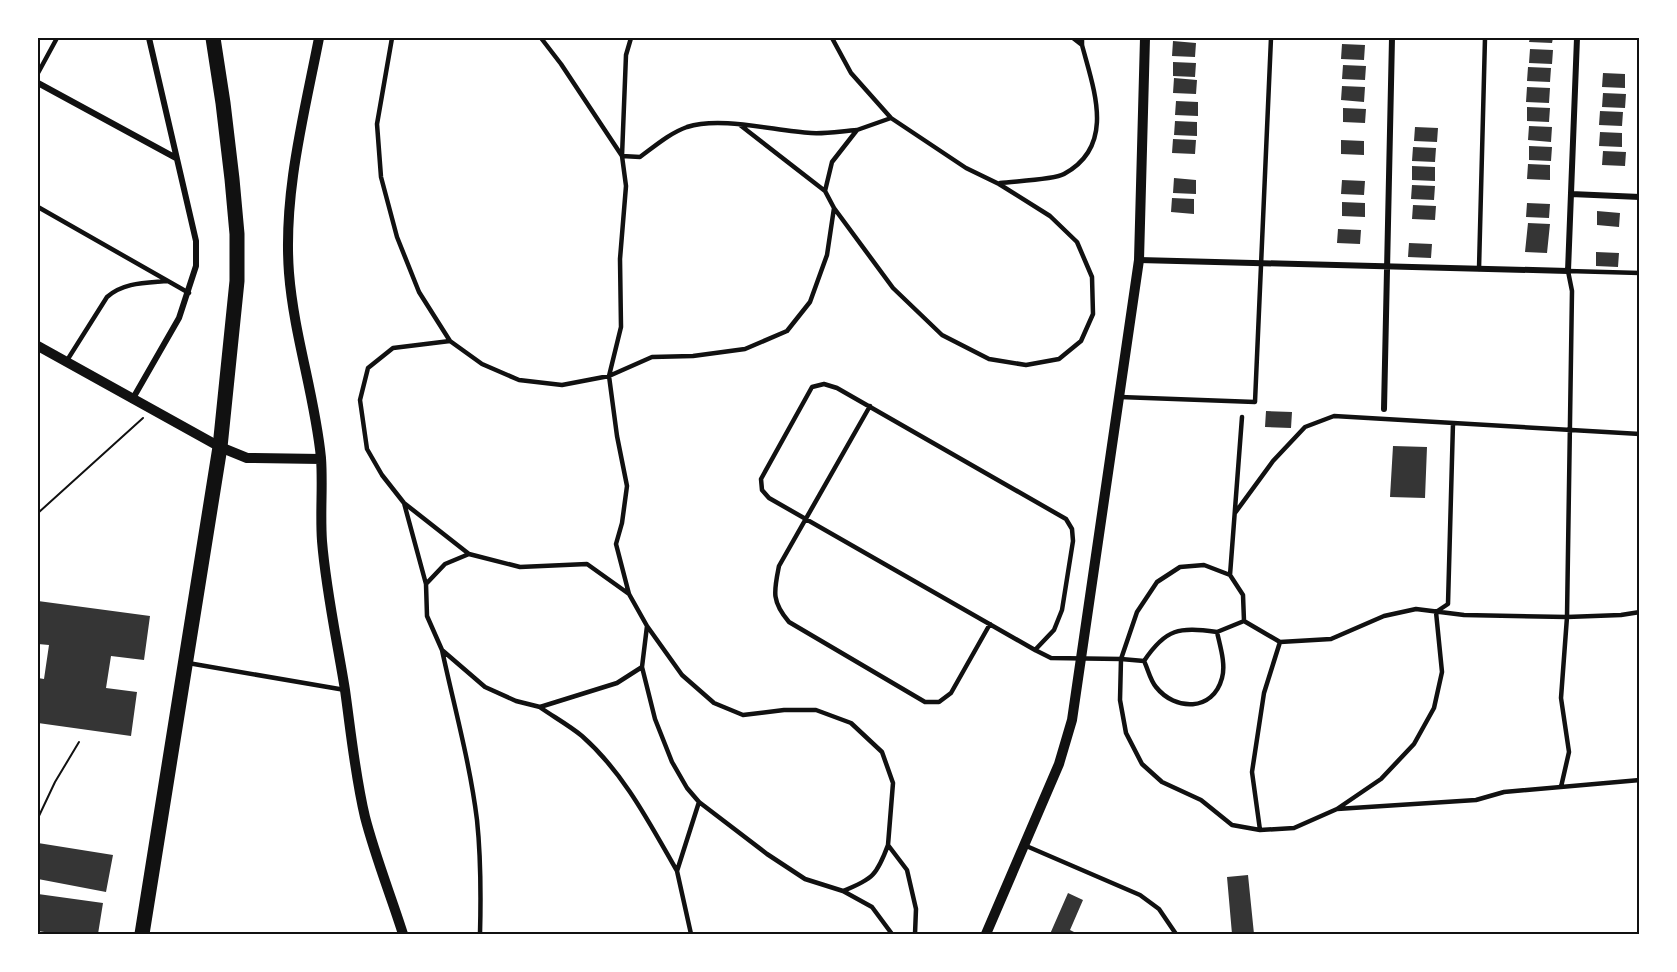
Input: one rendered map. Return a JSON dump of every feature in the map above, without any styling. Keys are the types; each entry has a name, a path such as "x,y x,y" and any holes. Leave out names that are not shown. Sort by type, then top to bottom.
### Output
{"highway":[{"path":"142,934 220,447 237,281 237,234 223,103 213,38"}],"street":[{"path":"132,400 179,318 196,266 196,241 149,38"},
{"path":"319,38 292,179 288,228 292,305 310,388 321,459 322,538 329,601 345,690 354,766 366,819 403,934"},
{"path":"986,934 1059,764 1072,720 1139,260 1145,38"},
{"path":"1384,409 1392,38"},
{"path":"1139,260 1568,271 1577,38"},
{"path":"38,84 176,159"},
{"path":"1571,194 1640,197"},
{"path":"38,346 132,400 220,447 247,458 321,459"}],"lane":[{"path":"38,73 57,38"},
{"path":"392,38 377,124 381,177 397,237 419,292 450,341 482,364 519,380 562,385 609,376 652,357 693,356 745,349 788,331 810,302 826,255 834,208"},
{"path":"541,38 622,156"},
{"path":"631,38 626,56 622,156 626,186 620,259 621,327 609,376 627,486 622,523 616,544 629,594 647,627 682,675 714,703 743,715 784,710 816,710 851,723 882,752 893,783 888,845 881,865 866,882 843,891"},
{"path":"740,125 825,191 834,208 893,288 942,335 989,359 1026,365 1059,359 1081,341 1093,314 1092,277 1077,242 1050,216 999,184 966,168 891,118 851,72 832,38"},
{"path":"1073,38 1082,45"},
{"path":"999,184 1062,175 1086,158 1098,128 1097,102 1082,38"},
{"path":"1120,397 1255,402 1271,38"},
{"path":"1479,268 1485,38"},
{"path":"622,156 640,157 661,141 687,127 715,123 813,134 857,130 891,118"},
{"path":"825,191 832,162 857,130"},
{"path":"38,207 189,293"},
{"path":"1561,787 1569,752 1561,698 1567,617 1572,291 1568,271 1640,273"},
{"path":"66,362 107,297 115,290 127,286 168,281"},
{"path":"450,341 393,348 368,368 360,400 367,449 382,475 404,503 469,554 520,567 586,564 629,594"},
{"path":"1035,650 1054,630 1062,610 1073,541 1072,530 1066,519 837,388 824,384 812,387 761,479 762,490 769,498 1035,650 1052,658 1144,661"},
{"path":"870,406 779,566 774,591 778,609 789,622 925,702 939,702 951,693 990,624"},
{"path":"1235,513 1273,461 1305,427 1334,416 1640,434"},
{"path":"1230,575 1242,417"},
{"path":"1436,612 1448,604 1453,423"},
{"path":"404,503 426,584 427,616 442,650 465,752 477,820 481,887 480,934"},
{"path":"426,584 445,564 469,554"},
{"path":"1245,621 1243,595 1230,575 1204,565 1180,567 1157,582 1137,612 1121,659 1120,700 1126,733 1142,764 1162,782 1201,800 1232,825 1260,830 1294,828 1337,809 1381,779 1414,744 1434,708 1442,672 1436,612"},
{"path":"1245,621 1280,642 1331,639 1384,616 1416,609 1464,615 1567,617 1640,612"},
{"path":"1144,661 1156,642 1172,632 1194,629 1217,632 1245,621"},
{"path":"647,627 642,667 655,719 672,762 687,788 699,802 767,854 805,879 843,891 872,907 892,934"},
{"path":"1144,661 1155,686 1168,698 1184,705 1201,703 1215,694 1222,678 1222,656 1217,632"},
{"path":"1260,830 1252,772 1264,693 1280,642"},
{"path":"442,650 485,687 516,701 540,707 581,735 609,763 643,812 677,871 691,934"},
{"path":"185,663 345,690"},
{"path":"540,707 618,683 642,667"},
{"path":"1337,809 1476,800 1504,792 1640,780"},
{"path":"677,871 699,802"},
{"path":"888,845 907,870 916,909 915,934"},
{"path":"1024,845 1140,896 1159,909 1176,934"}],"path":[{"path":"38,513 152,410"},
{"path":"38,818 55,782 79,742"}],"building":[{"path":"1530,38 1553,38 1552,43 1529,42"},
{"path":"1173,41 1196,43 1195,57 1172,56"},
{"path":"1342,44 1365,45 1364,60 1341,59"},
{"path":"1530,49 1553,50 1552,64 1529,63"},
{"path":"1173,62 1196,63 1195,77 1173,76"},
{"path":"1343,65 1366,66 1365,80 1342,79"},
{"path":"1528,67 1551,68 1550,82 1527,81"},
{"path":"1603,73 1625,74 1625,88 1602,87"},
{"path":"1174,78 1197,80 1196,94 1173,93"},
{"path":"1342,86 1365,87 1364,102 1341,100"},
{"path":"1527,87 1550,88 1549,103 1526,102"},
{"path":"1603,93 1626,94 1625,108 1602,107"},
{"path":"1176,101 1198,102 1198,116 1175,115"},
{"path":"1527,107 1550,108 1549,122 1527,121"},
{"path":"1343,108 1366,109 1365,123 1343,122"},
{"path":"1600,111 1623,112 1622,126 1599,125"},
{"path":"1175,121 1197,122 1197,136 1174,135"},
{"path":"1529,126 1552,127 1551,142 1528,140"},
{"path":"1415,127 1438,128 1437,142 1414,141"},
{"path":"1600,132 1622,133 1622,147 1599,146"},
{"path":"1173,139 1196,140 1195,154 1172,153"},
{"path":"1341,140 1364,141 1364,155 1341,154"},
{"path":"1529,146 1552,147 1551,161 1529,160"},
{"path":"1413,147 1436,148 1435,162 1412,161"},
{"path":"1603,151 1626,152 1625,166 1602,165"},
{"path":"1528,164 1550,165 1550,180 1527,179"},
{"path":"1412,166 1435,167 1435,181 1412,180"},
{"path":"1174,178 1196,180 1196,194 1173,193"},
{"path":"1342,180 1365,181 1364,195 1341,194"},
{"path":"1412,185 1435,186 1434,200 1411,199"},
{"path":"1172,198 1194,199 1194,214 1171,212"},
{"path":"1342,202 1365,203 1365,217 1342,216"},
{"path":"1527,203 1550,204 1549,218 1526,217"},
{"path":"1413,205 1436,206 1435,220 1412,219"},
{"path":"1597,211 1620,213 1619,227 1597,225"},
{"path":"1528,223 1550,224 1547,253 1525,252"},
{"path":"1338,229 1361,230 1360,244 1337,243"},
{"path":"1409,243 1432,244 1431,258 1408,257"},
{"path":"1596,252 1619,253 1618,267 1596,266"},
{"path":"1266,411 1292,412 1291,428 1265,427"},
{"path":"1393,446 1427,447 1425,498 1390,497"},
{"path":"38,601 150,616 144,660 111,656 106,688 137,692 131,736 38,723 38,678 44,679 49,645 38,644"},
{"path":"38,843 113,855 106,892 38,879"},
{"path":"1248,875 1254,934 1232,934 1227,877"},
{"path":"1068,893 1083,900 1070,930 1078,934 1050,934"},
{"path":"38,894 103,903 98,934 57,934 38,931"}]}
